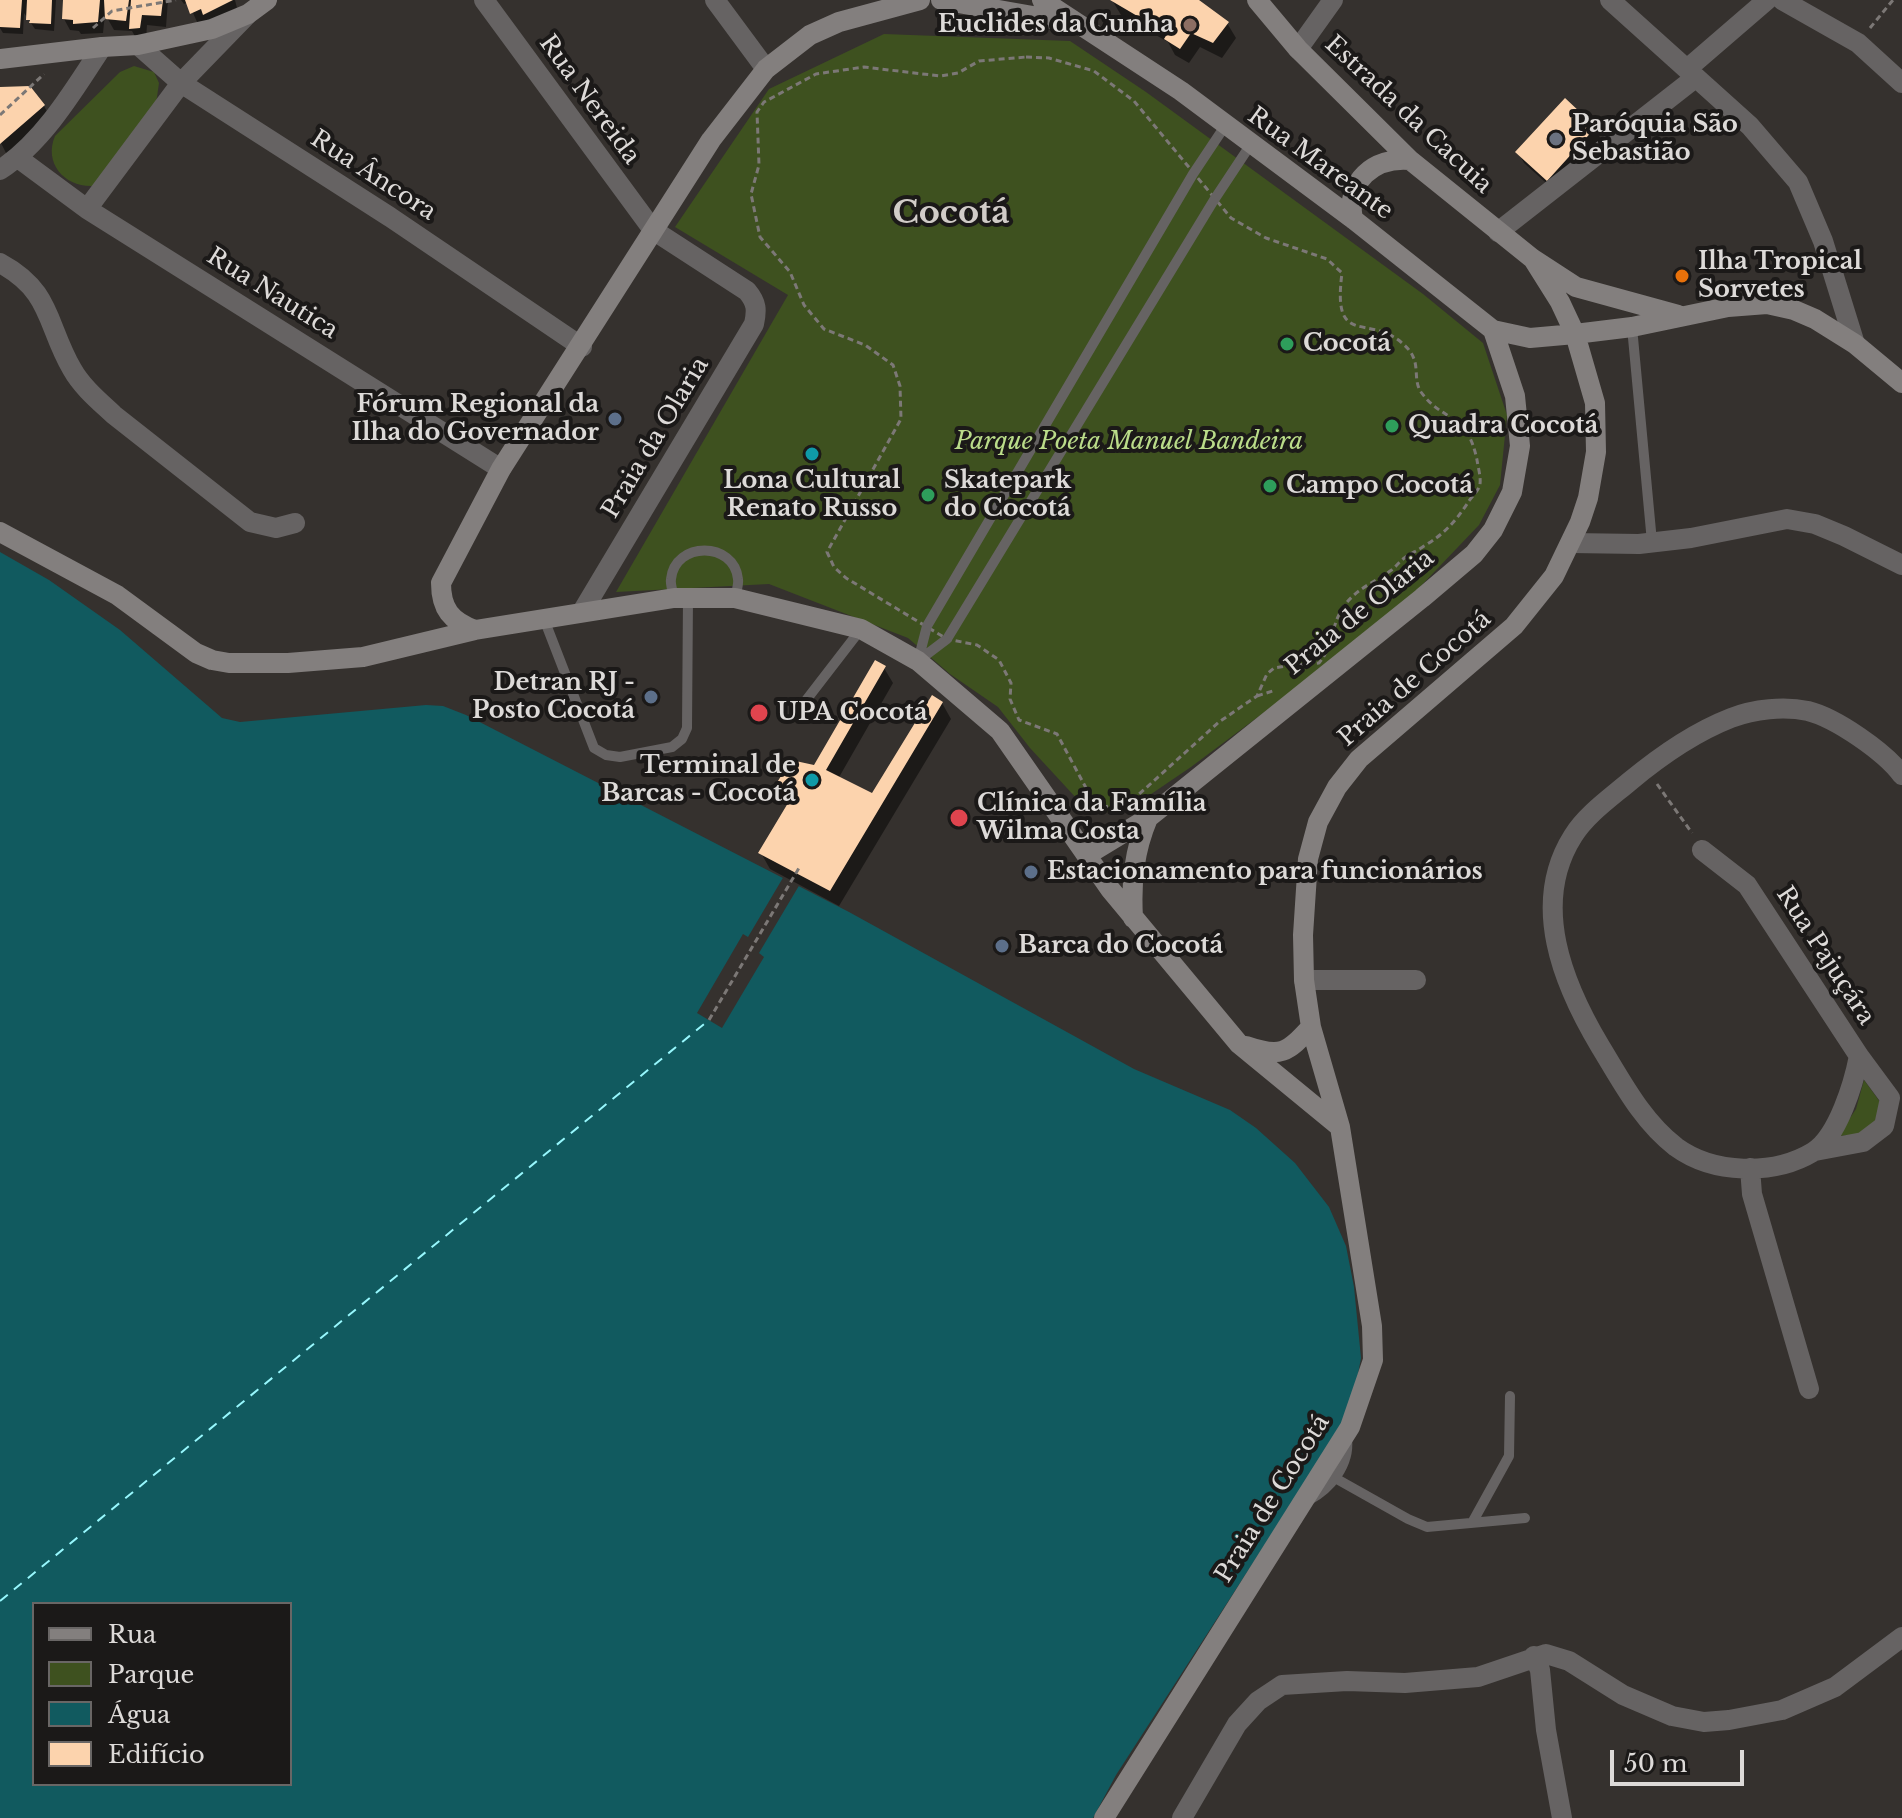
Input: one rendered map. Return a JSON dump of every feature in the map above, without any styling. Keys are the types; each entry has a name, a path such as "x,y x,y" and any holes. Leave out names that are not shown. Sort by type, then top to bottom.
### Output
{"street":[{"path":"87,209 181,83 248,14 267,0"},
{"name":"Rua Nereida","path":"484,0 653,230"},
{"path":"715,0 766,69"},
{"path":"475,630 460,625 450,617 441,597 441,583 501,469 582,347 711,140 766,69 810,35 839,22 920,0"},
{"path":"941,0 1075,24"},
{"name":"Rua Mareante","path":"1042,0 1181,91 1353,219 1493,330 1530,338 1575,334 1632,327 1728,307 1767,304 1815,319 1855,344 1902,383"},
{"name":"Estrada da Cacuia","path":"1257,0 1298,49 1410,160 1533,259 1576,287 1682,316"},
{"path":"1298,49 1333,0"},
{"path":"1610,0 1750,126 1798,182 1819,230 1855,344"},
{"path":"1498,232 1691,73 1767,0"},
{"path":"1782,0 1858,43 1902,83"},
{"path":"0,59 138,45 212,29 248,14"},
{"name":"Rua Âncora","path":"138,45 181,83 390,217 582,347"},
{"path":"0,170 18,158 72,94 102,47"},
{"name":"Rua Nautica","path":"18,158 87,209 501,469"},
{"path":"1353,219 1354,191 1370,168 1382,162 1410,160"},
{"name":"Praia da Olaria","path":"582,612 713,397 754,324 757,310 755,300 747,291 653,230"},
{"name":"Praia de Cocotá","path":"1104,1818 1346,1433 1373,1360 1363,1257 1340,1127 1311,1027 1304,980 1303,935 1308,859 1318,822 1337,787 1359,759 1514,626 1554,576 1580,522 1588,498 1596,452 1595,415 1586,365 1575,334 1560,302 1533,259"},
{"path":"0,263 31,284 51,318 72,370 114,415 250,522 276,528 295,523"},
{"name":"Praia de Olaria","path":"1087,855 1148,818 1422,598 1474,554 1493,530 1512,492 1520,446 1515,396 1493,330"},
{"path":"1571,543 1691,538 1787,519 1815,524 1902,565"},
{"path":"0,532 117,595 196,653 212,660 256,664 363,657 475,630 681,598 735,598 861,629 918,661 1000,731 1133,918 1239,1044 1340,1127"},
{"name":"Rua Pajuçára","path":"1702,850 1747,885 1890,1098 1884,1126 1863,1142 1815,1151 1777,1165 1750,1168 1706,1164 1677,1147 1655,1128 1636,1104 1590,1029 1565,978 1553,929 1552,898 1560,863 1573,835 1597,809 1645,768 1696,735 1732,717 1770,708 1810,712 1863,738 1894,764 1902,775"},
{"path":"1133,918 1137,845 1148,818"},
{"path":"1304,980 1416,980"},
{"path":"1239,1044 1264,1052 1279,1052 1293,1047 1311,1027"},
{"name":"Rua Pajuçára","path":"1815,1151 1846,1105 1859,1056"},
{"path":"1313,1105 1327,1101 1330,1092"},
{"path":"1750,1168 1752,1194 1809,1389"},
{"path":"1182,1818 1237,1724 1258,1701 1276,1688 1299,1683 1405,1683 1478,1677 1546,1654 1557,1656 1623,1695 1672,1716 1717,1721 1782,1710 1835,1687 1902,1637"},
{"path":"1534,1656 1540,1670 1546,1730 1562,1818"}],"lane":[{"path":"918,661 927,626 1193,174 1225,126"},
{"path":"918,661 947,639 1251,144"},
{"path":"1632,327 1652,542"},
{"path":"544,619 594,748 606,755 620,757 672,747 682,739 687,728 681,598 671,579 679,560 695,550 715,550 731,561 735,570 738,579 735,598"},
{"path":"797,712 861,629"},
{"path":"1472,1523 1509,1456 1510,1396"},
{"path":"1304,1501 1327,1489 1335,1478 1346,1455 1346,1433"},
{"path":"1335,1478 1427,1527 1525,1518"}],"path":[{"path":"1858,43 1893,0"},
{"path":"1645,768 1682,819"},
{"path":"709,1020 799,868"}],"green space":[{"name":"Parque Poeta Manuel Bandeira","path":"884,34 1070,41 1146,92 1423,294 1483,343 1507,415 1500,485 1479,525 1417,590 1326,666 1135,805 1104,813 1078,800 1030,748 998,707 950,674 908,638 769,584 616,592 788,295 675,227 769,89"},
{"path":"134,66 154,72 159,83 156,104 94,186 74,183 55,165 52,146 55,136 120,72"},
{"path":"1864,1080 1880,1102 1877,1121 1857,1135 1838,1136 1856,1109"}],"water":[{"path":"0,552 49,580 120,630 222,718 240,722 426,705 443,706 466,715 849,912 1134,1069 1230,1110 1256,1128 1295,1163 1329,1207 1346,1246 1354,1287 1361,1358 1355,1390 1342,1425 1116,1775 1093,1818 0,1818"}],"pier":[{"path":"784,876 800,884 759,953 764,957 722,1028 697,1013 743,934 748,937"}],"building":[{"path":"0,0 22,0 20,28 0,27"},
{"path":"27,0 52,0 51,24 29,23 30,20 26,20"},
{"path":"63,0 100,0 98,22 73,24 73,20 62,19"},
{"path":"104,0 129,0 126,21 105,19"},
{"path":"131,0 163,0 161,16 142,15 140,28 129,29"},
{"path":"185,0 233,0 203,15 201,9 190,14"},
{"name":"Euclides da Cunha","path":"1110,0 1199,0 1229,22 1213,43 1191,33 1180,49 1164,39 1170,29 1156,27"},
{"path":"30,86 45,105 0,144 0,87"},
{"name":"Paróquia São Sebastião","path":"1565,98 1596,127 1547,181 1515,152"},
{"name":"Terminal de Barcas - Cocotá","path":"875,660 886,666 826,770 872,793 932,695 943,702 830,891 758,853 794,793 773,789 791,760 814,765"}],"ferry route":[{"path":"0,1601 709,1020"}],"place":[{"name":"Euclides da Cunha","path":"1190,25"},
{"name":"Paróquia São Sebastião","path":"1556,139"},
{"name":"Ilha Tropical Sorvetes","path":"1682,276"},
{"name":"Cocotá","path":"1287,344"},
{"name":"Fórum Regional da Ilha do Governador","path":"615,419"},
{"name":"Quadra Cocotá","path":"1392,426"},
{"name":"Lona Cultural Renato Russo","path":"812,454"},
{"name":"Campo Cocotá","path":"1270,486"},
{"name":"Skatepark do Cocotá","path":"928,495"},
{"name":"Detran RJ - Posto Cocotá","path":"651,697"},
{"name":"UPA Cocotá","path":"759,713"},
{"name":"Terminal de Barcas - Cocotá","path":"812,780"},
{"name":"Clínica da Família Wilma Costa","path":"959,818"},
{"name":"Estacionamento para funcionários","path":"1031,872"},
{"name":"Barca do Cocotá","path":"1002,946"}],"district":[{"name":"Cocotá","path":"951,214"}]}
